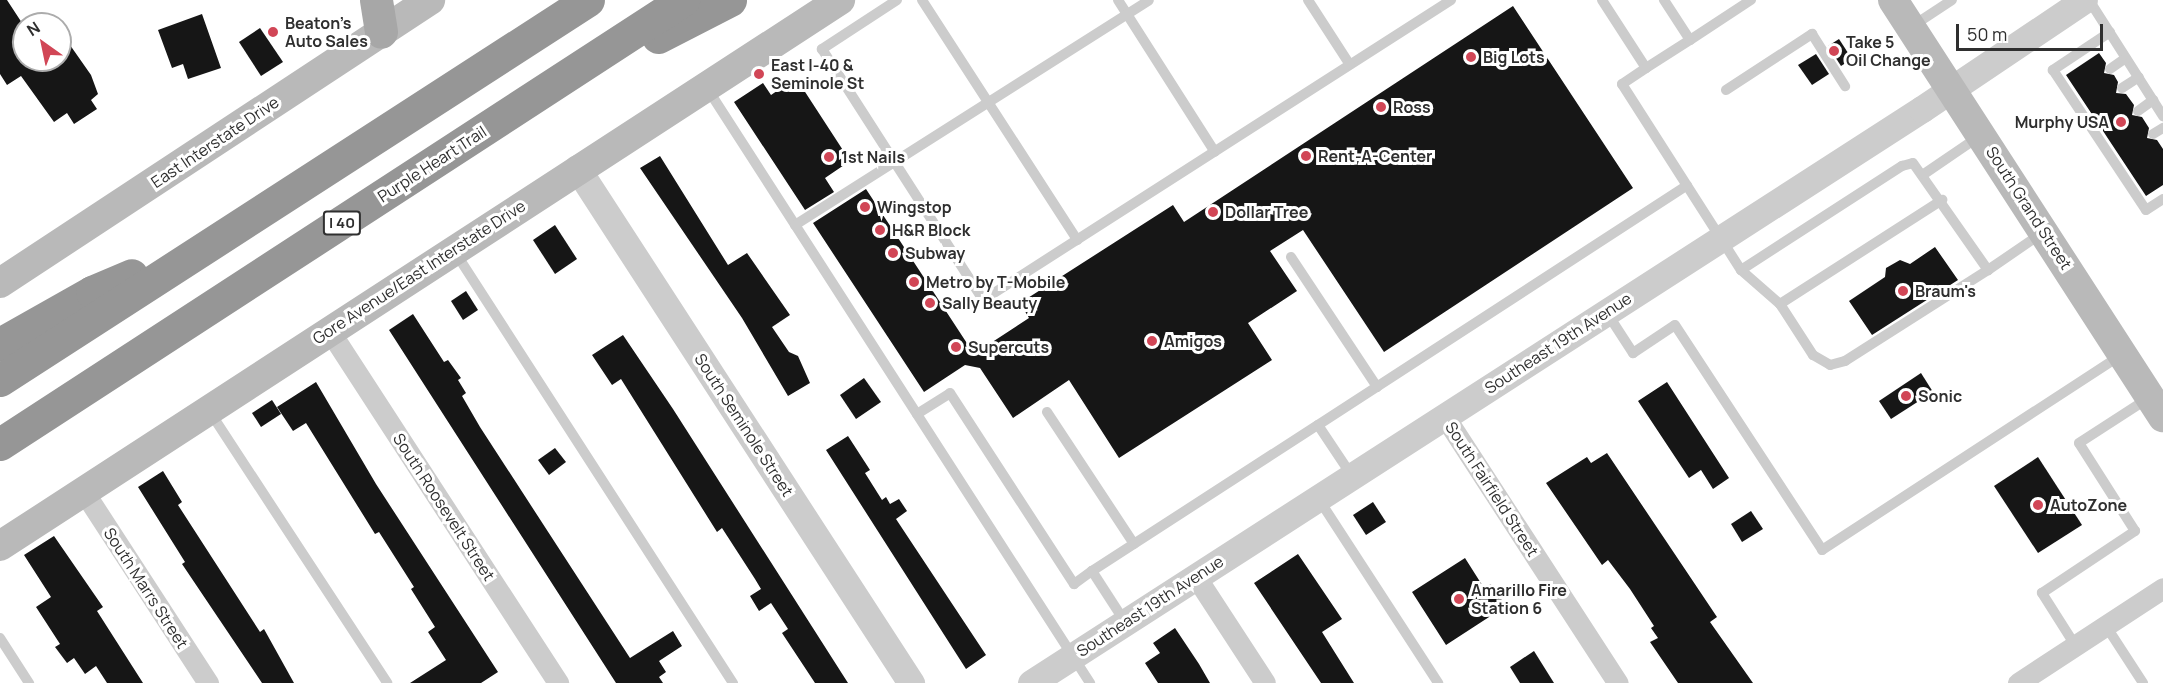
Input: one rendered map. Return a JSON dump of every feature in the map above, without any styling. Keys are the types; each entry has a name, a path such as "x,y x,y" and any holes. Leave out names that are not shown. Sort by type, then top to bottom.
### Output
{"highway":[{"path":"469,77 556,0"},
{"path":"0,380 588,0"},
{"name":"Purple Heart Trail","path":"0,444 683,0"},
{"path":"548,88 730,0"},
{"path":"0,344 92,292 208,244"},
{"path":"0,461 52,410"}],"main road":[{"path":"376,0 381,32"},
{"name":"East Interstate Drive","path":"0,284 430,0"},
{"name":"Gore Avenue/East Interstate Drive","path":"0,546 577,168 840,0"},
{"name":"South Grand Street","path":"1893,0 2045,231 2156,407"}],"street":[{"name":"Southeast 19th Avenue","path":"1031,683 1953,89 2084,0"},
{"name":"South Seminole Street","path":"577,168 911,683"},
{"name":"South Roosevelt Street","path":"329,330 558,683"},
{"name":"South Fairfield Street","path":"1445,417 1618,683"},
{"name":"South Marrs Street","path":"84,492 207,683"},
{"path":"1196,577 1265,683"},
{"path":"2018,683 2163,588"}],"lane":[{"path":"897,0 822,49 983,300 1215,152 1438,4 1451,0"},
{"path":"921,0 1077,240"},
{"path":"1118,0 1215,152"},
{"path":"795,225 1149,0"},
{"path":"1308,0 1350,64"},
{"path":"1602,0 1646,68"},
{"path":"1664,0 1690,40"},
{"path":"1751,0 1622,84 1742,270 1780,304 1813,355 1830,365 1845,361 2045,231"},
{"path":"1911,27 1952,0"},
{"path":"2090,0 2163,116"},
{"path":"2110,32 2053,70 2073,93 2117,159 2146,210 2163,199"},
{"path":"1726,90 1812,34 1845,86"},
{"path":"2110,69 2126,58"},
{"path":"2122,88 2139,77"},
{"path":"705,86 1090,683"},
{"path":"2138,111 2153,100"},
{"path":"2153,134 2163,128"},
{"path":"1924,174 1982,135"},
{"path":"1742,270 1902,166 1913,163 1924,174 1988,270"},
{"path":"917,414 950,393 1074,584 1687,186"},
{"path":"1780,304 1942,200"},
{"path":"453,249 733,683"},
{"path":"1291,257 1377,387"},
{"path":"1606,312 1633,353 1675,325 1822,550 2123,354"},
{"path":"2075,645 2042,593 2135,531 2079,443 2156,407"},
{"path":"209,409 387,683"},
{"path":"1047,412 1134,544"},
{"path":"1318,425 1352,476"},
{"path":"1318,498 1438,683"},
{"path":"1092,571 1125,622"},
{"path":"2106,626 2143,683"},
{"path":"0,638 29,683"}],"building":[{"path":"0,0 7,0 15,12 12,12 12,72 72,72 72,48 91,75 98,94 91,100 97,109 74,124 67,113 54,122 21,76 7,85 0,74"},
{"path":"1513,6 1633,188 1384,352 1303,230 1270,251 1297,291 1248,323 1272,360 1119,458 1069,380 1013,418 980,368 965,365 924,392 813,223 866,189 974,354 1029,318 1020,303 1173,205 1184,222"},
{"path":"202,14 221,68 188,79 183,64 172,68 158,30"},
{"path":"260,28 283,62 261,76 239,42"},
{"path":"1839,39 1852,59 1841,66 1828,46"},
{"name":"Murphy USA","path":"2099,53 2106,63 2104,73 2114,75 2118,82 2116,93 2126,94 2134,105 2132,115 2142,117 2149,128 2147,138 2157,140 2163,149 2163,185 2146,196 2066,75"},
{"path":"1816,54 1829,74 1812,85 1798,65"},
{"path":"796,78 850,161 825,178 834,192 805,210 734,102 763,83 771,95"},
{"path":"660,156 728,265 747,253 790,315 772,327 789,352 798,356 810,383 788,396 742,318 640,168"},
{"path":"555,225 577,259 555,274 533,240"},
{"name":"Braum's","path":"1935,247 1958,280 1872,335 1849,301 1885,277 1886,268 1900,260 1910,264"},
{"path":"466,291 478,310 463,320 451,301"},
{"path":"413,314 444,362 448,360 461,378 458,380 466,393 462,396 480,427 630,658 673,631 682,646 659,661 666,672 659,677 663,683 616,683 389,330"},
{"path":"623,335 673,409 848,683 815,683 782,633 788,629 771,603 759,611 750,596 761,589 722,528 717,532 621,379 612,385 592,355"},
{"name":"Sonic","path":"1921,373 1933,392 1891,419 1879,401"},
{"path":"864,378 881,402 856,419 840,395"},
{"path":"316,382 376,484 498,672 481,683 410,683 446,660 428,632 435,627 411,589 414,587 379,532 375,534 306,423 293,431 277,407"},
{"path":"1667,382 1729,478 1713,489 1701,470 1689,478 1638,401"},
{"path":"272,400 281,414 261,427 252,413"},
{"path":"848,436 870,470 865,473 882,500 886,497 890,504 899,499 907,511 896,519 986,655 966,669 826,450"},
{"path":"555,448 566,462 549,475 538,460"},
{"path":"1607,453 1717,617 1710,622 1753,683 1678,683 1650,642 1658,638 1651,628 1654,626 1630,589 1608,560 1602,565 1546,483 1587,457 1591,463"},
{"name":"AutoZone","path":"2038,457 2082,525 2038,553 1994,486"},
{"path":"163,471 182,502 178,505 260,632 264,629 294,683 262,683 182,564 185,562 138,487"},
{"path":"1373,502 1386,522 1366,535 1353,515"},
{"path":"1751,511 1763,529 1742,542 1731,524"},
{"path":"54,536 103,607 97,611 143,683 107,683 96,666 85,674 74,658 67,663 55,647 60,644 36,607 51,597 24,555"},
{"path":"1298,554 1342,619 1322,632 1354,683 1321,683 1254,583"},
{"name":"Amarillo Fire Station 6","path":"1465,558 1484,588 1491,584 1506,606 1446,645 1412,592"},
{"path":"1175,628 1210,683 1158,683 1145,663 1160,653 1153,643"},
{"path":"1534,651 1554,683 1520,683 1510,667"}],"place":[{"name":"Beaton’s Auto Sales","path":"273,32"},
{"name":"Take 5 Oil Change","path":"1834,51"},
{"name":"Big Lots","path":"1471,57"},
{"name":"East I-40 & Seminole St","path":"759,74"},
{"name":"Ross","path":"1381,107"},
{"name":"Murphy USA","path":"2121,122"},
{"name":"Rent-A-Center","path":"1306,156"},
{"name":"1st Nails","path":"829,157"},
{"name":"Wingstop","path":"865,207"},
{"name":"Dollar Tree","path":"1213,212"},
{"name":"H&R Block","path":"880,230"},
{"name":"Subway","path":"893,253"},
{"name":"Metro by T-Mobile","path":"914,282"},
{"name":"Braum's","path":"1903,291"},
{"name":"Sally Beauty","path":"930,303"},
{"name":"Amigos","path":"1152,341"},
{"name":"Supercuts","path":"956,347"},
{"name":"Sonic","path":"1906,396"},
{"name":"AutoZone","path":"2038,505"},
{"name":"Amarillo Fire Station 6","path":"1459,599"}]}
